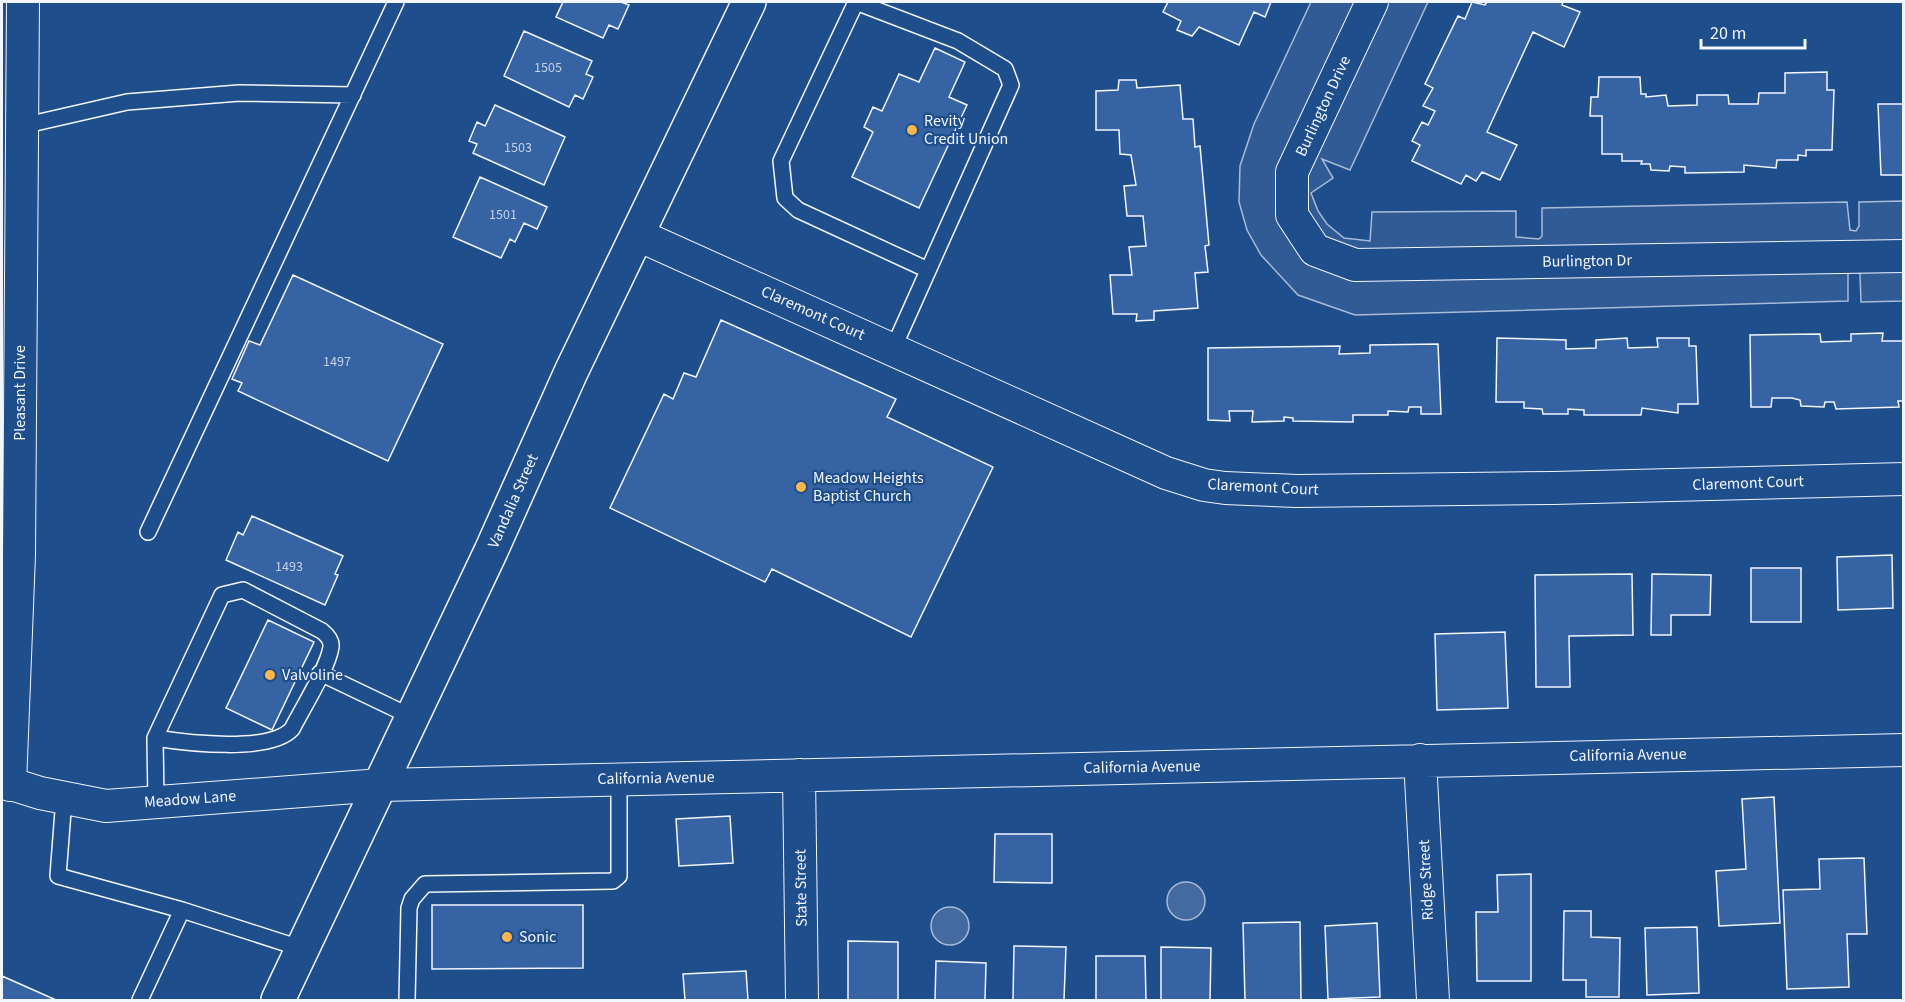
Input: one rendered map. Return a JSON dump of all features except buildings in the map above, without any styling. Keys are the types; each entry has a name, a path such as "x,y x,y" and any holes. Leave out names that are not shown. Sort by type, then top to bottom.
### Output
{"main road":[{"name":"Vandalia Street","path":"278,1000 381,785 571,372 749,2"}],"street":[{"name":"Pleasant Drive","path":"4,785 19,555 23,2"},
{"name":"Burlington Drive","path":"1292,215 1292,172 1372,2"},
{"name":"Burlington Dr","path":"1292,215 1315,250 1355,265 1904,255"},
{"name":"Claremont Court","path":"638,235 1166,473 1204,485 1225,489 1297,491 1553,489 1904,479"},
{"name":"California Avenue","path":"381,785 1904,750"},
{"name":"Ridge Street","path":"1420,760 1433,1000"},
{"name":"State Street","path":"799,775 802,1000"},
{"name":"Meadow Lane","path":"4,785 106,806 381,785"}],"lane":[{"path":"148,532 396,2"},
{"path":"893,349 1011,85 1005,69 958,41 855,2 781,161 785,198 798,210 928,270"},
{"path":"22,126 127,102 239,93 353,95"},
{"path":"155,738 191,743 271,742 285,736 292,729 320,673 331,646 329,638 322,631 243,590 222,596 155,738 156,802"},
{"path":"320,673 412,717"},
{"path":"407,1000 409,908 412,898 425,884 613,881 619,876 619,779"},
{"path":"64,798 58,876 182,910 303,949"},
{"path":"140,1000 182,910"}],"shaded area":[{"path":"1311,2 1428,2 1350,170 1322,159 1333,178 1311,193 1318,211 1327,224 1344,238 1370,241 1372,212 1516,211 1516,237 1539,239 1542,236 1542,208 1847,202 1850,230 1856,231 1859,226 1859,202 1903,201 1903,301 1861,302 1860,274 1856,271 1848,273 1848,301 1355,315 1298,295 1261,255 1247,230 1239,202 1240,166 1254,124"},
{"path":"1186,882 1200,887 1205,901 1200,915 1186,920 1172,915 1167,901 1172,887"},
{"path":"950,907 964,912 969,926 964,940 950,945 936,940 931,926 936,912"}],"place":[{"name":"Revity Credit Union","path":"912,130"},
{"name":"Meadow Heights Baptist Church","path":"801,487"},
{"name":"Valvoline","path":"270,675"},
{"name":"Sonic","path":"507,937"}]}
